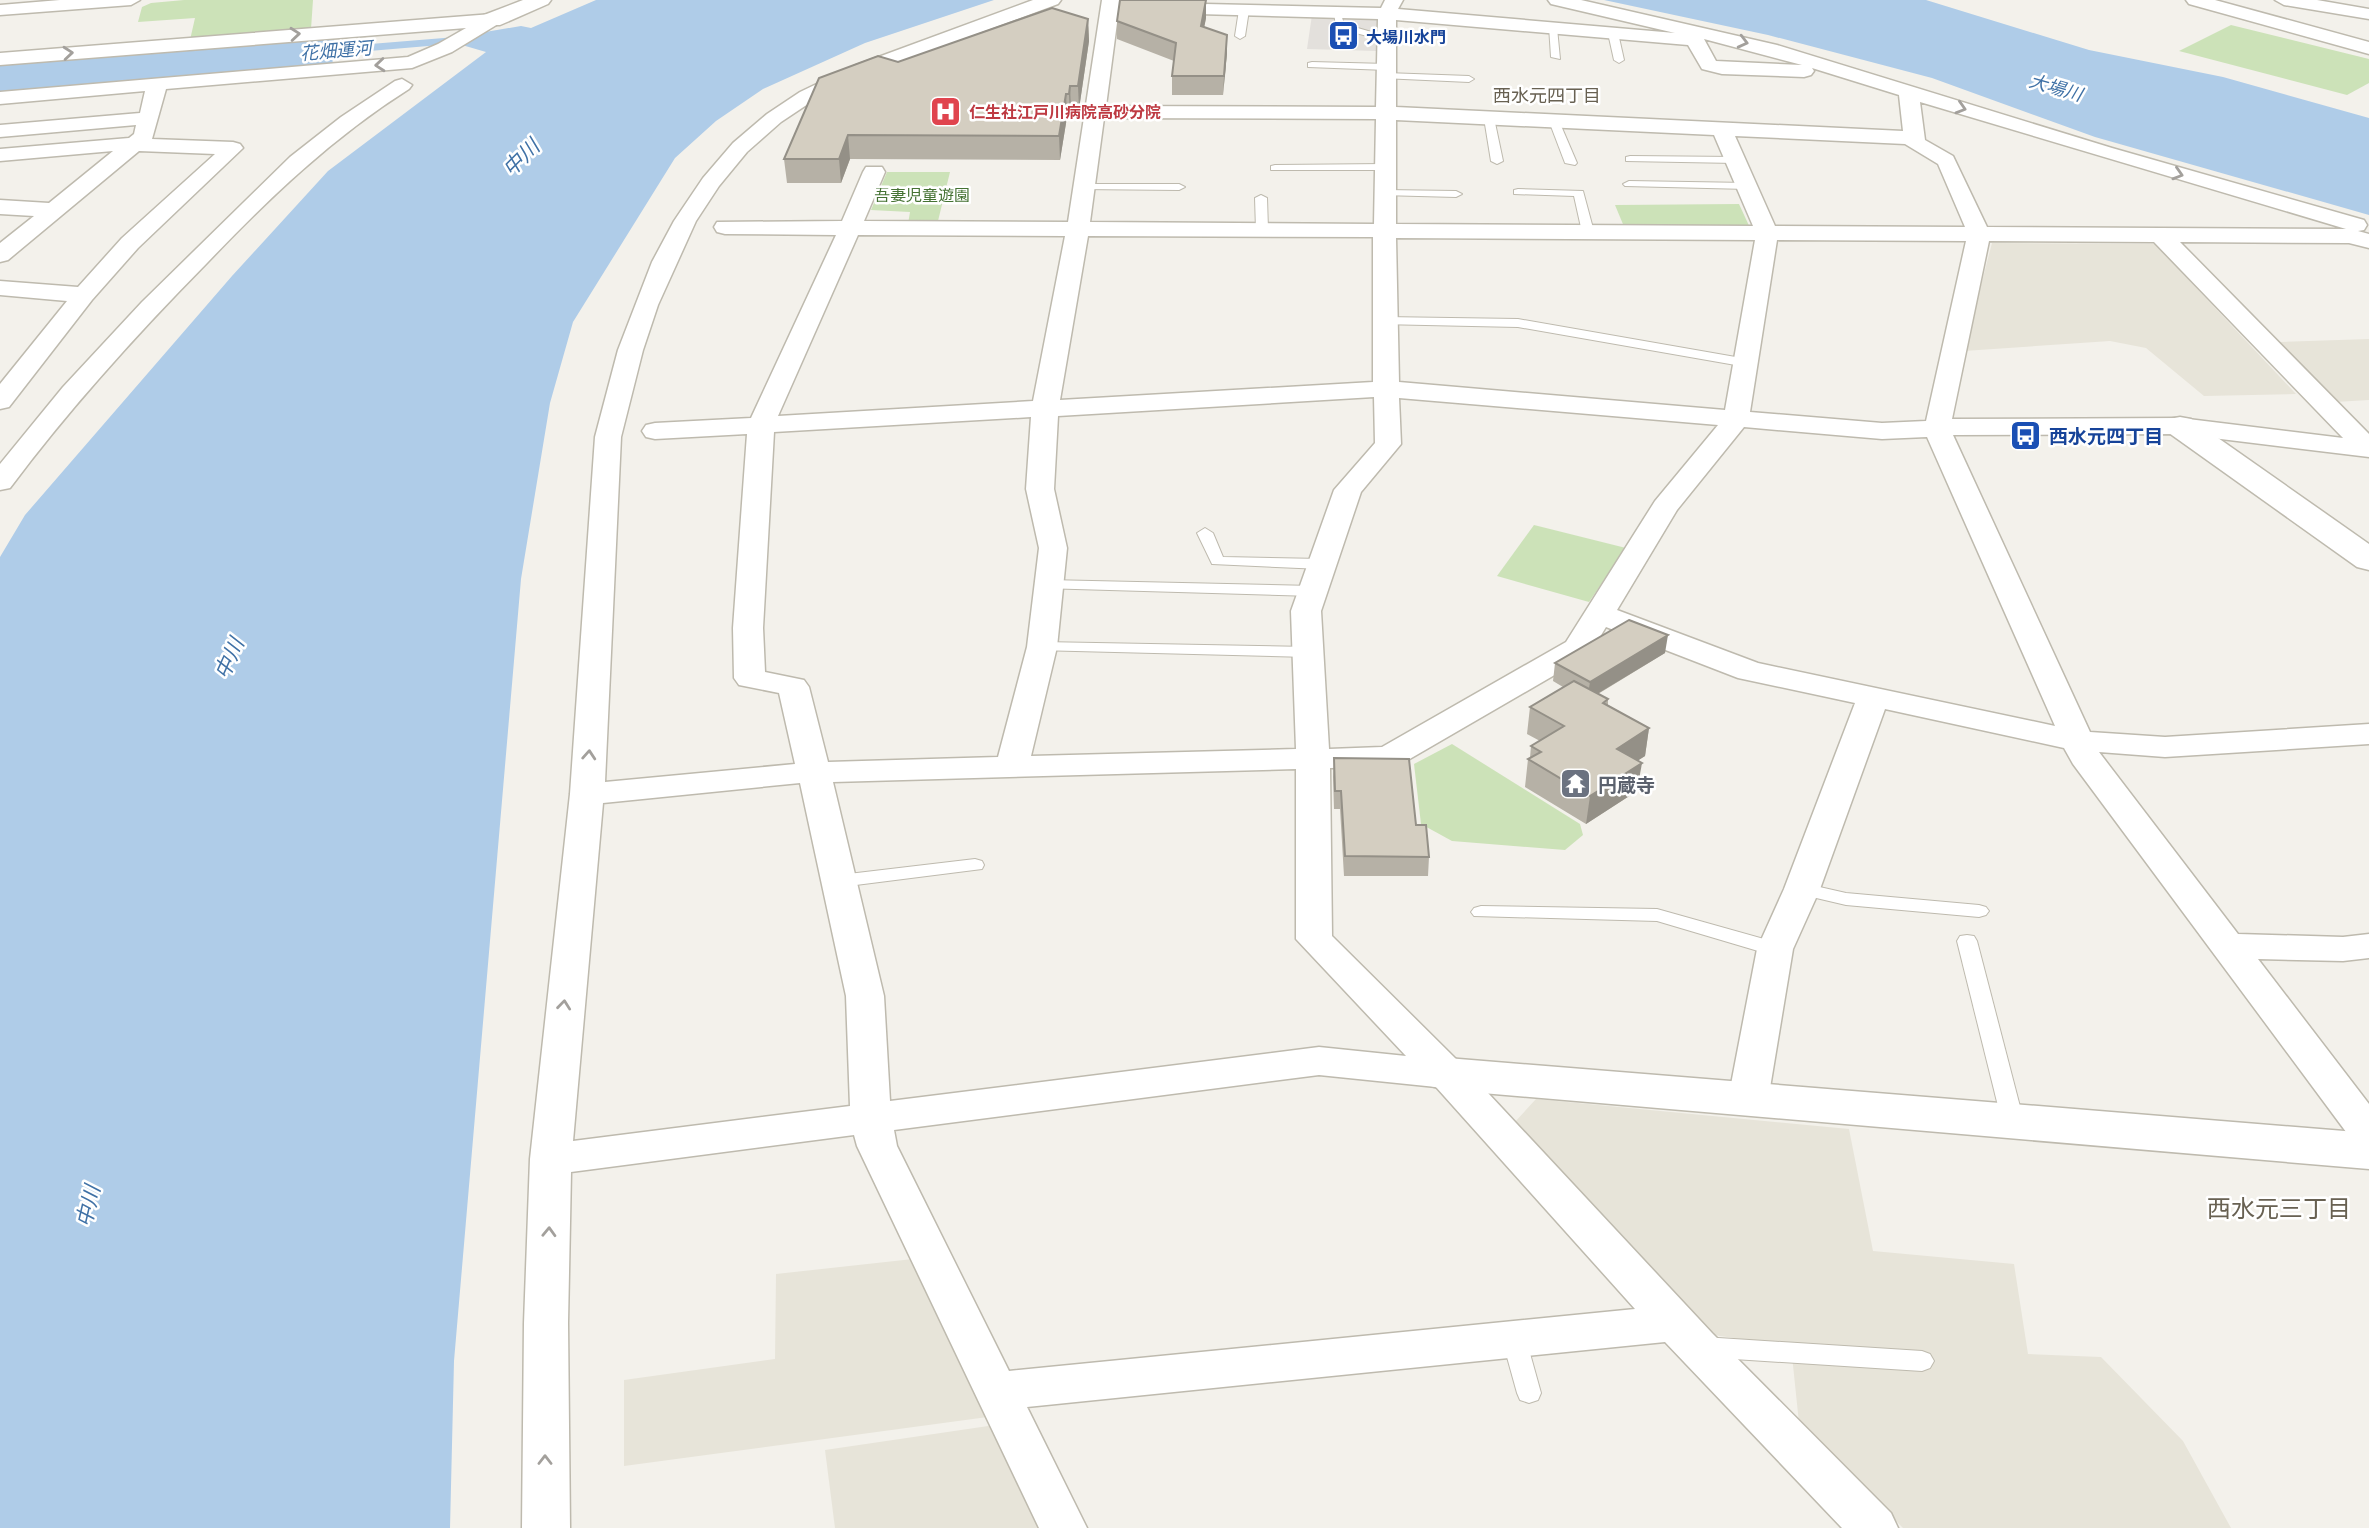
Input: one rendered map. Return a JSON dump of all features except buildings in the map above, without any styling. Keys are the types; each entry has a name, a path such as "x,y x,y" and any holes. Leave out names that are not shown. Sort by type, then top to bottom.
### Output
{"street":[{"path":"0,10 131,0 114,50"},
{"path":"0,98 412,62 541,0"},
{"path":"546,1528 546,1323 551,1159 587,794 608,437 616,391 641,314 683,226 704,193 740,149 774,117 810,94 848,75 1052,0"},
{"path":"1557,0 1743,41 2246,194 2369,228"},
{"path":"2194,0 2369,48"},
{"path":"2284,0 2369,14"},
{"path":"1012,767 1042,647 1047,586 1054,548 1040,489 1045,409 1114,5"},
{"path":"1149,8 1214,5 1244,10 1337,13 1391,7 1552,27 1695,40 1709,65 1722,68 1852,73"},
{"path":"1391,7 1387,38 1384,321 1388,444 1348,490 1306,611 1313,759 1314,939 1447,1074 1685,1334 1874,1528"},
{"path":"0,59 114,50 423,16 485,26"},
{"path":"0,255 144,136 157,84"},
{"path":"0,482 50,419 153,303 265,190 320,142 377,99 402,85"},
{"path":"1909,92 1915,143 1946,160 1979,235 1937,430 2085,757 2369,1133"},
{"path":"1094,112 1387,113 1914,138"},
{"path":"0,131 148,118"},
{"path":"587,794 814,772 1389,757 1578,648 1665,508 1736,420 1767,233 1722,129"},
{"path":"0,155 134,144 233,149 130,243 84,295 0,401"},
{"path":"874,172 761,425 748,628 750,678 793,687 865,996 871,1119 877,1146 1063,1528"},
{"path":"0,208 54,210"},
{"path":"725,227 2349,236 2369,241"},
{"path":"2161,236 2369,449"},
{"path":"0,288 84,295"},
{"path":"0,357 36,357"},
{"path":"655,431 1385,389 1882,431 1961,427 2180,426 2369,449"},
{"path":"2180,426 2369,560"},
{"path":"1600,614 1749,671 2079,741 2165,747 2369,734"},
{"path":"1748,1100 1775,948 1802,889 1873,697"},
{"path":"2230,946 2343,949 2369,946"},
{"path":"551,1159 1319,1061 1748,1100 2369,1151"},
{"path":"998,1391 1514,1339 1685,1334"}],"lane":[{"path":"1240,36 1244,10"},
{"path":"1337,13 1339,26 1387,38"},
{"path":"1552,27 1556,58"},
{"path":"1614,33 1619,60"},
{"path":"1312,65 1469,79"},
{"path":"1489,118 1497,161"},
{"path":"1555,121 1571,163"},
{"path":"1630,159 1736,160"},
{"path":"1275,167 1386,167"},
{"path":"1629,184 1748,186"},
{"path":"1083,187 1179,187"},
{"path":"1518,192 1579,193 1588,232"},
{"path":"1385,193 1456,194"},
{"path":"1261,198 1262,230"},
{"path":"1384,321 1518,323 1747,363"},
{"path":"1205,533 1217,561 1317,577"},
{"path":"1047,586 1317,577"},
{"path":"1042,647 1308,652"},
{"path":"840,881 975,865"},
{"path":"1802,889 1846,899 1979,911"},
{"path":"1481,912 1657,915 1775,948"},
{"path":"1966,941 2013,1122"},
{"path":"1685,1334 1922,1362"},
{"path":"1514,1339 1529,1393"}],"shaded area":[{"path":"1312,15 1377,16 1376,51 1307,49"},
{"path":"1992,243 2155,244 2296,394 2204,396 2146,348 2110,341 1964,351"},
{"path":"2369,339 2369,400 2335,402 2280,342"},
{"path":"1536,1099 1849,1129 1873,1251 2014,1264 2028,1354 2101,1357 2183,1441 2231,1528 1903,1528 1799,1423 1791,1346 1713,1335 1514,1123"},
{"path":"913,1259 995,1416 624,1466 624,1380 775,1359 776,1274"},
{"path":"995,1425 1043,1528 835,1528 825,1450"}],"green space":[{"path":"184,0 313,0 311,29 190,40 195,18 138,22 142,7 151,3"},
{"path":"2231,25 2369,59 2369,83 2347,95 2179,51"},
{"name":"吾妻児童遊園","path":"887,172 950,172 937,225 908,224 910,212 871,210"},
{"path":"1739,204 1751,230 1625,229 1615,205"},
{"path":"1534,525 1626,548 1589,602 1497,576"},
{"path":"1452,744 1580,824 1583,835 1565,850 1452,841 1421,824 1414,764"}],"water":[{"path":"596,0 994,0 865,43 763,89 716,121 675,158 573,322 550,403 521,579 454,1361 450,1528 0,1528 0,557 25,515 232,276 328,171 486,52 462,45 440,45 334,54 332,65 0,93 0,65 334,37 334,47 456,37 521,26 531,28"},
{"name":"大場川","path":"1604,0 1926,0 2089,50 2223,77 2369,118 2369,215 2095,137 1932,78 1768,35"}],"place":[{"name":"大場川水門","path":"1343,36"},
{"name":"仁生社江戸川病院高砂分院","path":"946,111"},
{"name":"西水元四丁目","path":"2026,435"},
{"name":"円蔵寺","path":"1575,784"}],"district":[{"name":"西水元四丁目","path":"1547,95"},
{"name":"西水元三丁目","path":"2279,1207"}],"water label":[{"name":"花畑運河","path":"336,50"},
{"name":"中川","path":"520,157"},
{"name":"中川","path":"228,658"},
{"name":"中川","path":"87,1206"}]}
